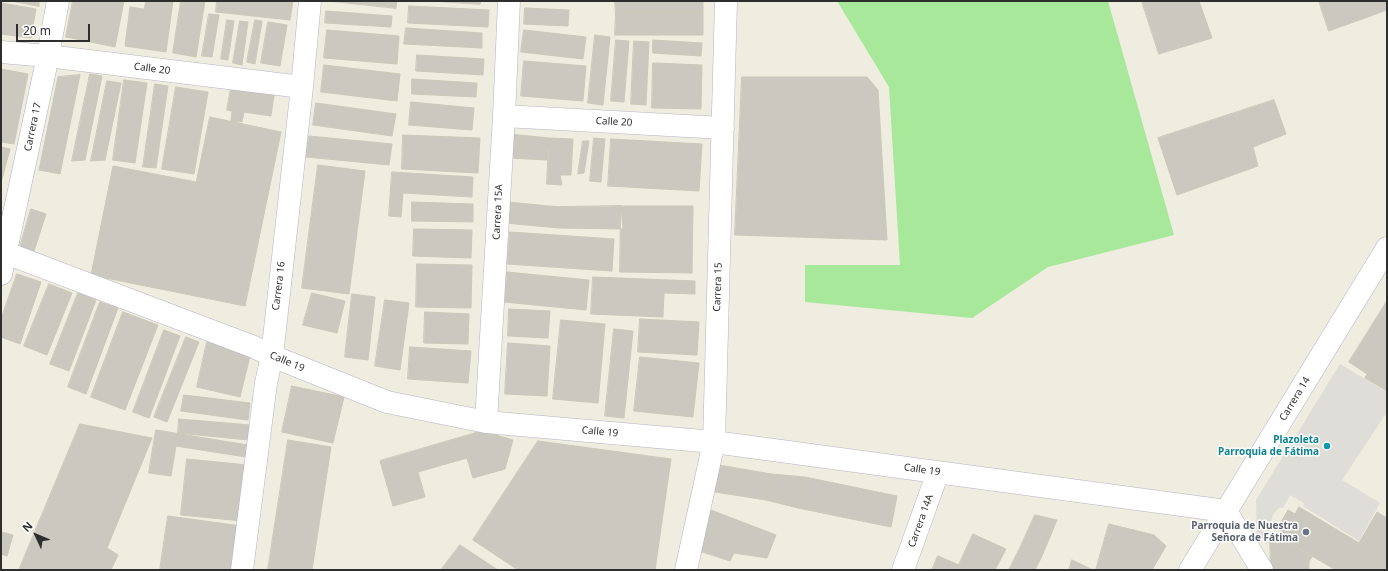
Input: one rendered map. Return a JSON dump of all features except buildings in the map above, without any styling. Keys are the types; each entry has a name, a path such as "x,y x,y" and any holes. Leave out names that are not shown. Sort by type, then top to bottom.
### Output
{"street":[{"name":"Carrera 17","path":"1,274 4,252 48,56 58,1"},
{"name":"Carrera 16","path":"242,570 266,383 272,356 310,1"},
{"name":"Carrera 15A","path":"486,422 504,116 509,1"},
{"name":"Carrera 15","path":"686,570 714,442 726,1"},
{"name":"Calle 20","path":"1,52 48,56 302,87"},
{"name":"Calle 20","path":"504,116 723,128"},
{"name":"Carrera 14","path":"1190,570 1387,248"},
{"name":"Calle 19","path":"4,252 254,347 272,356 387,402 486,422 714,442 1226,511"},
{"name":"Carrera 14A","path":"903,570 938,472"},
{"path":"1226,511 1262,570"}],"green space":[{"path":"837,1 1108,1 1174,235 1048,267 972,318 805,302 805,265 900,265 889,87"}],"shaded area":[{"name":"Plazoleta Parroquia de Fátima","path":"1340,364 1387,392 1387,412 1342,480 1380,503 1359,541 1303,506 1304,503 1290,495 1283,508 1279,508 1274,513 1271,520 1273,525 1266,538 1257,541 1256,500"}],"place":[{"name":"Plazoleta Parroquia de Fátima","path":"1327,446"},
{"name":"Parroquia de Nuestra Señora de Fátima","path":"1306,532"}]}
